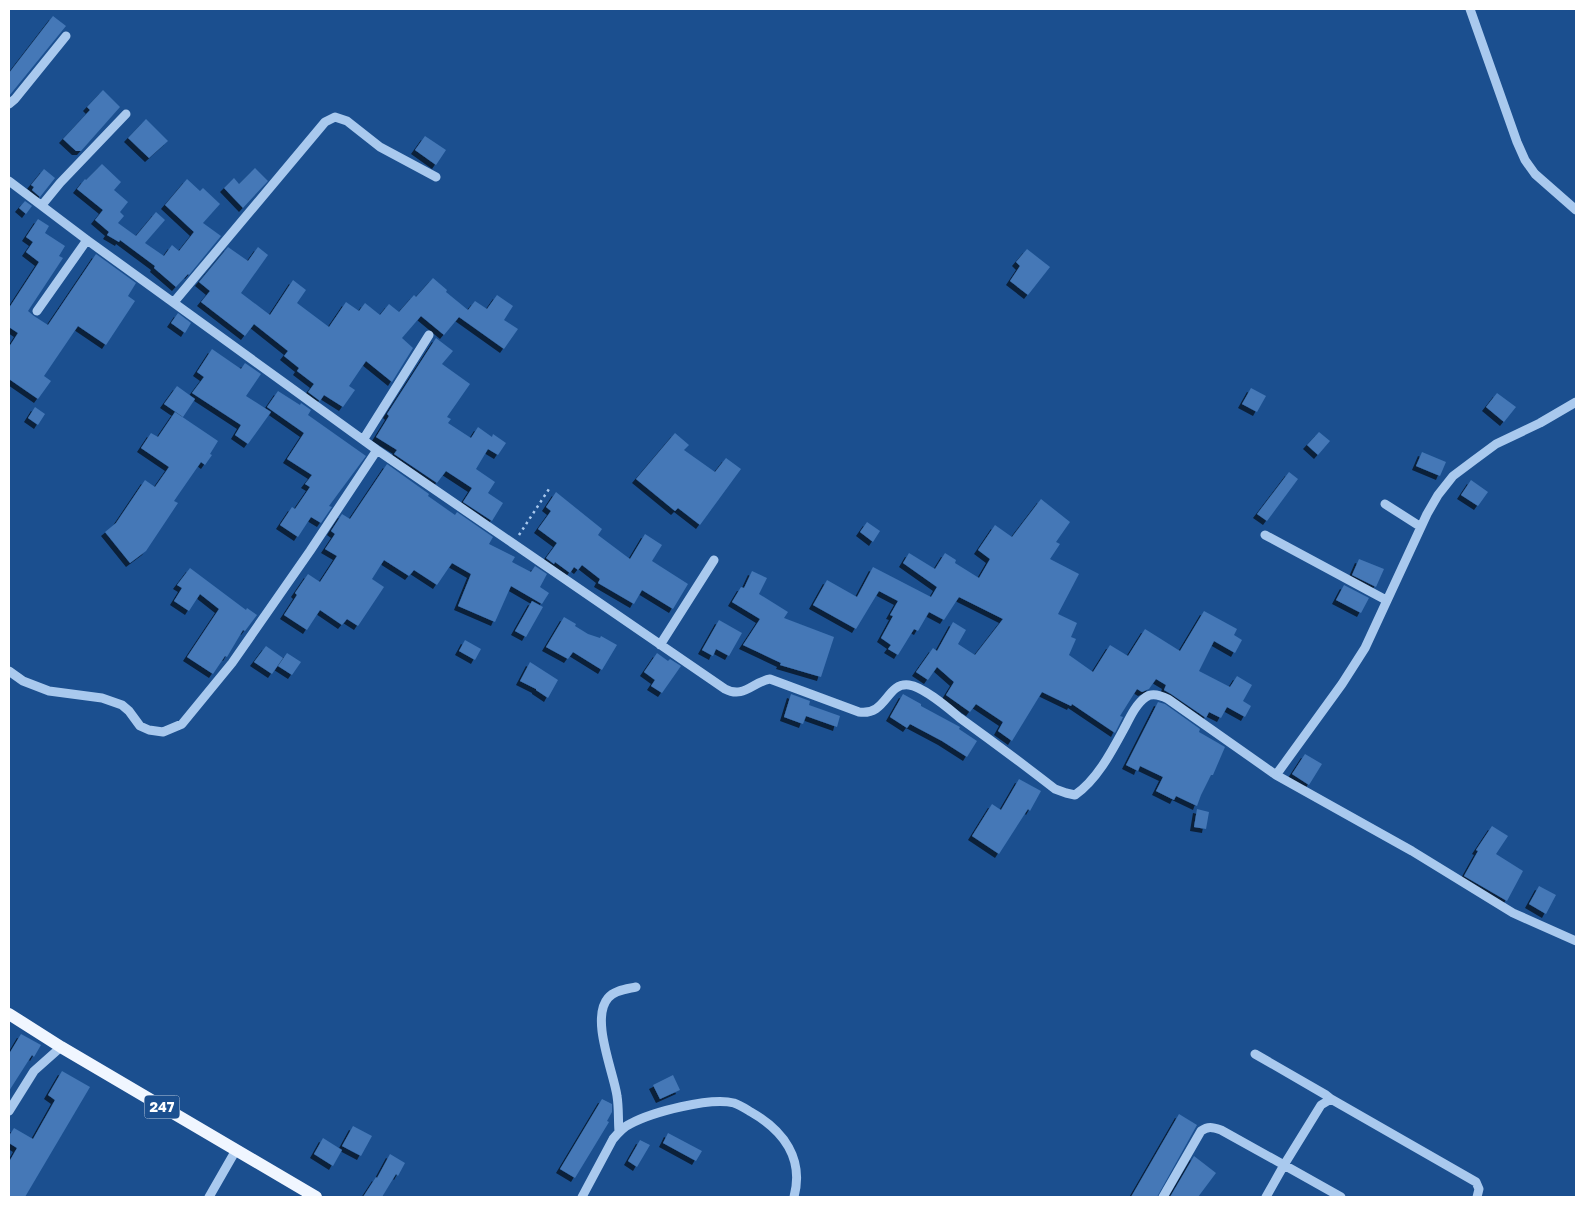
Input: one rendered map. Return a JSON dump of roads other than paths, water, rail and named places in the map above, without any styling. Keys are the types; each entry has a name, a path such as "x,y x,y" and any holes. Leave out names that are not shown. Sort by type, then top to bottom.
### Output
{"main road":[{"name":"247","path":"9,1014 61,1047 316,1197"}],"street":[{"path":"1470,9 1525,160 1535,174 1576,210"},
{"path":"9,104 66,36"},
{"path":"42,205 60,183 126,114"},
{"path":"174,302 324,122 335,117 347,120 380,147 436,177"},
{"path":"9,181 87,240 377,450 732,693 741,692 764,680 770,679 868,714 875,711 894,689 910,684 939,702 1056,789 1075,794 1084,789 1108,756 1135,708 1147,696 1153,694 1168,699 1276,775 1412,851 1513,913 1576,941"},
{"path":"37,312 87,240"},
{"path":"363,440 429,335"},
{"path":"1276,775 1354,667 1365,648 1421,527 1438,495 1453,476 1496,444 1576,402"},
{"path":"9,671 23,681 49,691 102,698 122,705 141,727 158,732 168,731 182,724 232,663 377,450"},
{"path":"1384,504 1421,527"},
{"path":"1264,535 1386,600"},
{"path":"660,645 714,560"},
{"path":"619,1131 617,1096 608,1066 602,1035 603,1008 608,998 615,992 636,987"},
{"path":"9,1111 34,1071 61,1047"},
{"path":"1255,1054 1326,1095 1331,1100"},
{"path":"1266,1197 1321,1105 1331,1100 1336,1100 1476,1182 1479,1189 1477,1197"},
{"path":"582,1197 619,1131 630,1124 692,1104 717,1102 735,1103 759,1117 774,1128 788,1145 796,1164 797,1185 794,1197"},
{"path":"1163,1197 1201,1132 1206,1128 1212,1127 1221,1130 1341,1197"},
{"path":"209,1197 236,1150"}]}
